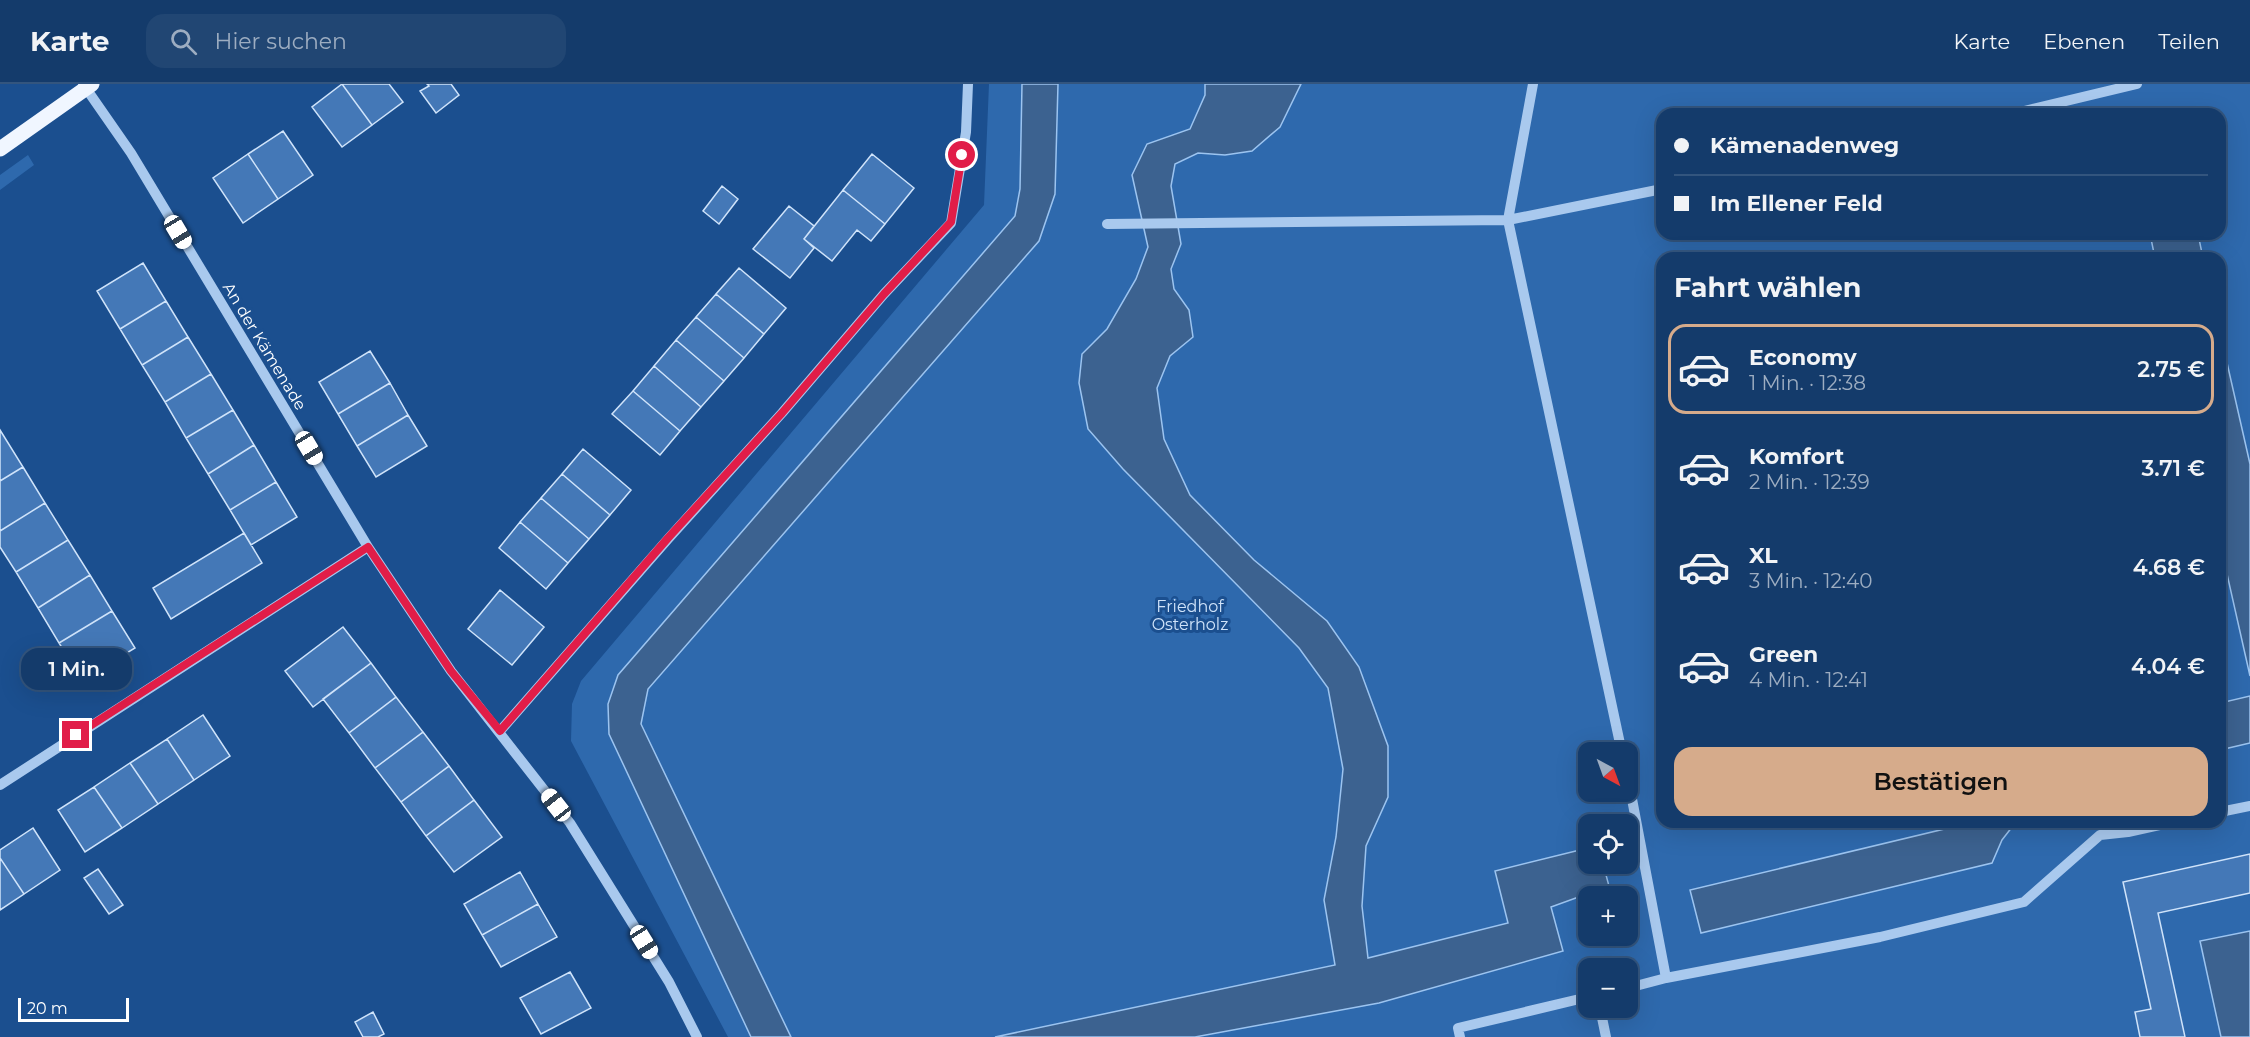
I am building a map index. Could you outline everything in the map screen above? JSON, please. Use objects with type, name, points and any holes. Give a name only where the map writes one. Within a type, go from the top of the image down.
[{"type":"main road","points":[[0,149],[87,85]]},
{"type":"street","points":[[500,731],[668,538],[782,413],[884,294],[951,222],[966,132],[968,84]]},
{"type":"street","points":[[1533,84],[1508,220],[1620,742]]},
{"type":"street","points":[[2037,108],[2137,84]]},
{"type":"street","name":"An der Kämenade","points":[[87,85],[131,153],[368,547],[451,671],[570,823],[669,982],[697,1037]]},
{"type":"street","points":[[1107,224],[1508,220],[1656,190]]},
{"type":"street","points":[[0,785],[368,547]]},
{"type":"street","points":[[1633,802],[1666,978]]},
{"type":"street","points":[[2226,811],[2250,806]]},
{"type":"street","points":[[1638,985],[1880,937],[2024,902],[2100,835],[2146,828]]},
{"type":"street","points":[[1460,1037],[1458,1028],[1578,999]]},
{"type":"street","points":[[1602,1018],[1606,1037]]},
{"type":"green space","name":"Friedhof Osterholz","points":[[989,84],[1205,84],[1205,95],[1190,129],[1297,89],[1301,84],[2250,84],[2250,931],[2200,942],[2221,1037],[728,1037],[571,741],[572,704],[581,681],[984,205]]},
{"type":"green space","points":[[28,155],[34,165],[0,190],[0,175]]},
{"type":"shaded area","points":[[1022,84],[1058,84],[1055,194],[1039,241],[648,689],[641,724],[791,1037],[751,1037],[609,734],[608,704],[618,675],[1015,216],[1020,189]]},
{"type":"shaded area","points":[[1205,84],[1301,84],[1280,127],[1252,151],[1225,155],[1198,153],[1175,164],[1171,186],[1181,244],[1171,269],[1174,289],[1189,310],[1193,337],[1170,356],[1157,388],[1164,439],[1190,495],[1254,560],[1327,621],[1359,667],[1388,746],[1388,797],[1366,846],[1362,906],[1368,958],[1508,923],[1495,871],[1578,850],[1578,874],[1606,874],[1609,886],[1578,886],[1578,897],[1551,907],[1563,951],[1379,1003],[1195,1037],[995,1037],[1335,965],[1324,900],[1336,837],[1343,769],[1328,688],[1299,648],[1123,469],[1088,429],[1079,383],[1082,354],[1107,329],[1136,279],[1148,247],[1132,175],[1147,144],[1190,129],[1205,95]]},
{"type":"shaded area","points":[[2151,240],[2199,240],[2202,252],[2154,252]]},
{"type":"shaded area","points":[[2226,358],[2250,464],[2250,676],[2226,570]]},
{"type":"shaded area","points":[[2250,696],[2250,743],[2226,749],[2226,702]]},
{"type":"shaded area","points":[[1948,828],[2011,828],[2002,840],[1992,863],[1701,933],[1690,890]]},
{"type":"shaded area","points":[[2250,931],[2250,1037],[2221,1037],[2200,941]]},
{"type":"building","points":[[342,84],[389,84],[403,102],[372,125]]},
{"type":"building","points":[[342,84],[372,125],[342,147],[312,107]]},
{"type":"building","points":[[427,84],[451,84],[459,95],[436,113],[420,91],[429,86]]},
{"type":"building","points":[[283,131],[313,175],[278,199],[248,154]]},
{"type":"building","points":[[248,154],[278,199],[243,223],[213,178]]},
{"type":"building","points":[[872,154],[914,188],[885,224],[843,190]]},
{"type":"building","points":[[722,186],[738,199],[719,224],[703,211]]},
{"type":"building","points":[[843,190],[885,224],[871,241],[857,230],[832,261],[804,239]]},
{"type":"building","points":[[789,206],[814,226],[804,239],[814,248],[790,278],[753,249]]},
{"type":"building","points":[[143,263],[166,301],[120,329],[97,291]]},
{"type":"building","points":[[739,268],[786,308],[764,334],[716,294]]},
{"type":"building","points":[[716,294],[764,334],[744,358],[696,317]]},
{"type":"building","points":[[166,301],[188,337],[142,365],[120,329]]},
{"type":"building","points":[[696,317],[744,358],[724,381],[676,340]]},
{"type":"building","points":[[188,337],[211,374],[165,402],[142,365]]},
{"type":"building","points":[[676,340],[724,381],[701,407],[654,366]]},
{"type":"building","points":[[370,351],[390,383],[338,414],[319,382]]},
{"type":"building","points":[[654,366],[701,407],[680,431],[633,391]]},
{"type":"building","points":[[211,374],[233,410],[186,438],[165,402]]},
{"type":"building","points":[[390,383],[408,415],[357,446],[338,414]]},
{"type":"building","points":[[633,391],[680,431],[660,455],[612,414]]},
{"type":"building","points":[[233,410],[254,445],[208,474],[186,438]]},
{"type":"building","points":[[408,415],[427,446],[376,477],[357,446]]},
{"type":"building","points":[[0,430],[23,467],[0,481]]},
{"type":"building","points":[[254,445],[276,482],[230,510],[208,474]]},
{"type":"building","points":[[583,449],[631,490],[610,515],[562,474]]},
{"type":"building","points":[[23,467],[45,503],[0,531],[0,481]]},
{"type":"building","points":[[562,474],[610,515],[589,539],[541,498]]},
{"type":"building","points":[[276,482],[297,517],[251,545],[230,510]]},
{"type":"building","points":[[541,498],[589,539],[568,563],[520,522]]},
{"type":"building","points":[[45,503],[68,540],[16,572],[0,547],[0,531]]},
{"type":"building","points":[[520,522],[568,563],[546,589],[499,548]]},
{"type":"building","points":[[244,533],[262,563],[171,619],[153,588]]},
{"type":"building","points":[[68,540],[90,575],[38,608],[16,572]]},
{"type":"building","points":[[90,575],[112,611],[59,643],[38,608]]},
{"type":"building","points":[[500,590],[544,627],[512,665],[468,629]]},
{"type":"building","points":[[112,611],[135,648],[82,680],[59,643]]},
{"type":"building","points":[[343,627],[371,663],[313,707],[285,671]]},
{"type":"building","points":[[371,663],[396,697],[349,733],[323,699]]},
{"type":"building","points":[[396,697],[423,732],[375,768],[349,733]]},
{"type":"building","points":[[203,715],[230,756],[194,780],[167,739]]},
{"type":"building","points":[[423,732],[449,766],[401,802],[375,768]]},
{"type":"building","points":[[167,739],[194,780],[158,804],[130,763]]},
{"type":"building","points":[[130,763],[158,804],[122,828],[94,787]]},
{"type":"building","points":[[449,766],[474,800],[426,836],[401,802]]},
{"type":"building","points":[[94,787],[122,828],[85,852],[58,810]]},
{"type":"building","points":[[474,800],[502,837],[454,872],[426,836]]},
{"type":"building","points":[[33,828],[60,870],[24,894],[0,858],[0,850]]},
{"type":"building","points":[[2250,854],[2250,893],[2158,913],[2185,1037],[2140,1037],[2135,1012],[2151,1009],[2123,882]]},
{"type":"building","points":[[0,858],[24,894],[0,910]]},
{"type":"building","points":[[98,869],[123,905],[109,914],[84,878]]},
{"type":"building","points":[[520,872],[538,904],[482,935],[464,904]]},
{"type":"building","points":[[538,904],[557,937],[501,967],[482,935]]},
{"type":"building","points":[[570,972],[591,1008],[541,1034],[520,998]]},
{"type":"building","points":[[373,1012],[384,1034],[378,1037],[363,1037],[355,1022]]},
{"type":"route","points":[[76,735],[368,547],[451,671],[500,731],[668,538],[782,413],[884,294],[951,222],[962,155]]}]
